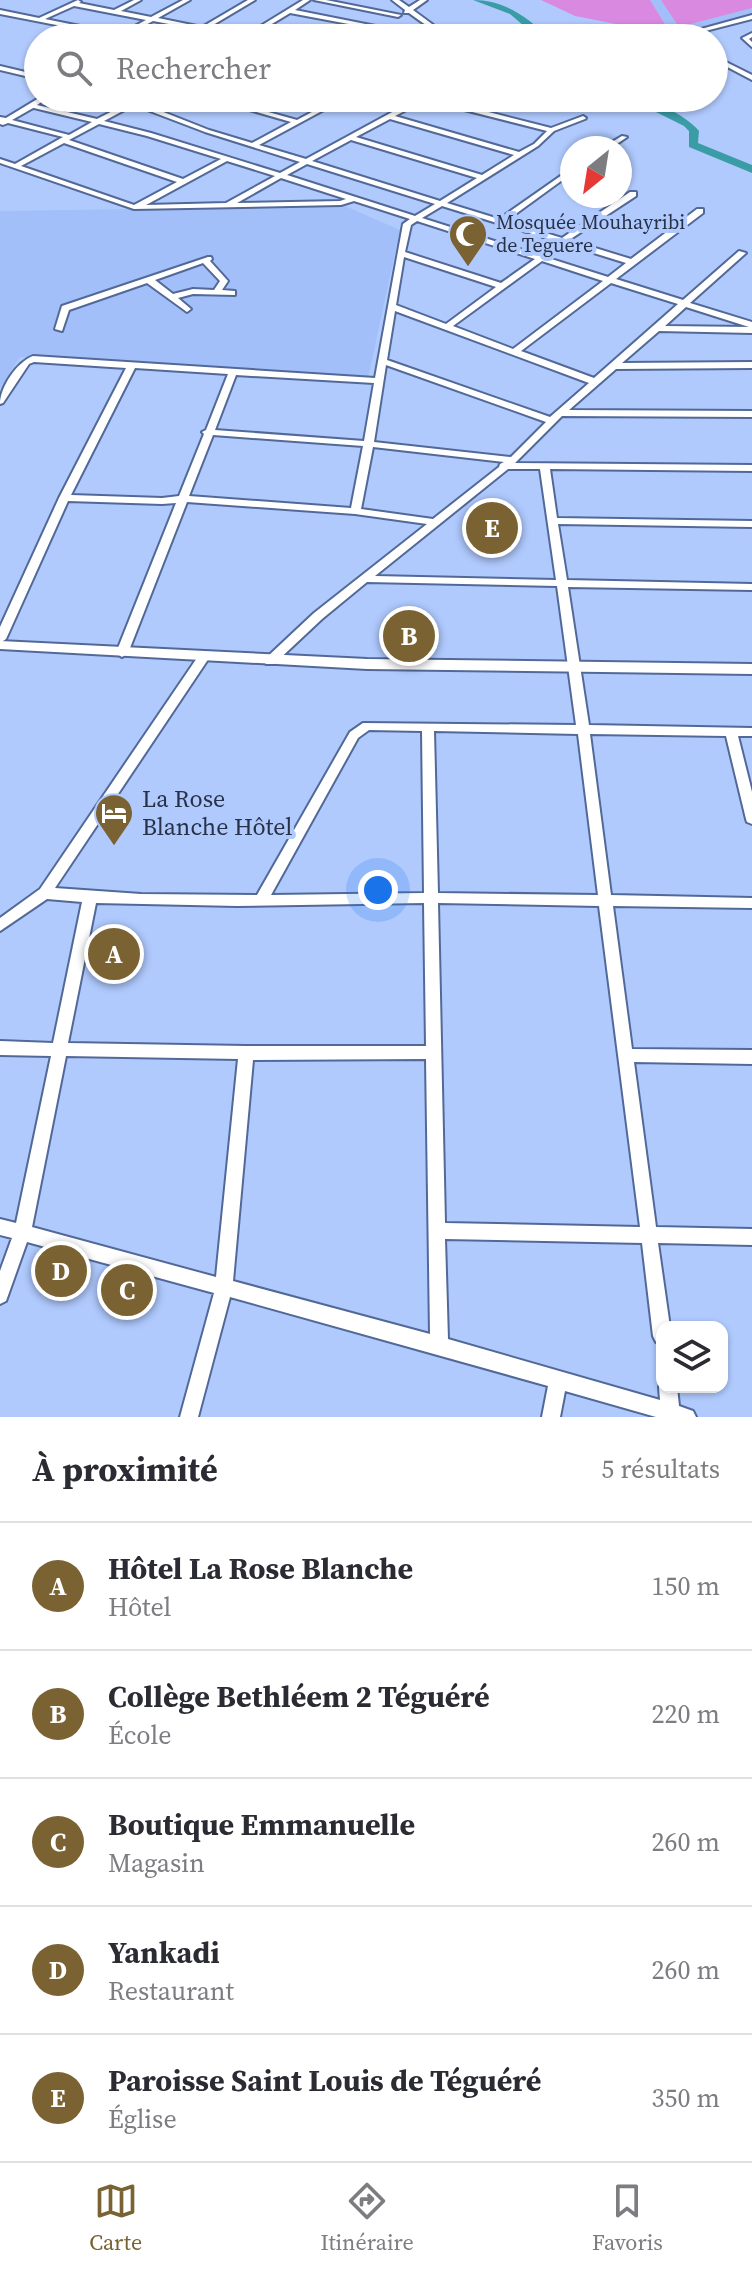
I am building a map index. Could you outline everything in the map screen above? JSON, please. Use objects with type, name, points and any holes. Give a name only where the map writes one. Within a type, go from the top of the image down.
[{"type":"street","points":[[41,19],[82,0]]},
{"type":"street","points":[[115,12],[138,0]]},
{"type":"street","points":[[142,24],[187,0]]},
{"type":"street","points":[[211,24],[252,0]]},
{"type":"street","points":[[269,24],[307,0]]},
{"type":"street","points":[[317,0],[398,15]]},
{"type":"street","points":[[395,0],[430,24]]},
{"type":"street","points":[[384,24],[424,0]]},
{"type":"street","points":[[73,4],[176,24]]},
{"type":"street","points":[[290,11],[362,24]]},
{"type":"street","points":[[0,12],[65,24]]},
{"type":"street","points":[[725,24],[752,17]]},
{"type":"street","points":[[752,35],[745,38],[752,45]]},
{"type":"street","points":[[728,65],[752,78]]},
{"type":"street","points":[[0,68],[24,74]]},
{"type":"street","points":[[2,122],[24,111]]},
{"type":"street","points":[[58,112],[228,158],[752,328]]},
{"type":"street","points":[[16,166],[116,112]]},
{"type":"street","points":[[159,112],[207,131],[631,262]]},
{"type":"street","points":[[262,112],[298,122]]},
{"type":"street","points":[[253,145],[317,112]]},
{"type":"street","points":[[226,205],[399,112]]},
{"type":"street","points":[[480,112],[552,130]]},
{"type":"street","points":[[390,117],[517,154]]},
{"type":"street","points":[[355,511],[370,444],[378,381],[407,224],[536,145],[552,130],[583,118]]},
{"type":"street","points":[[2,122],[67,139],[185,182]]},
{"type":"street","points":[[351,138],[482,177]]},
{"type":"street","points":[[134,207],[228,158]]},
{"type":"street","points":[[0,161],[134,207],[341,203],[354,199]]},
{"type":"street","points":[[500,222],[560,179]]},
{"type":"street","points":[[563,241],[633,194]]},
{"type":"street","points":[[516,351],[700,211]]},
{"type":"street","points":[[401,253],[501,286]]},
{"type":"street","points":[[270,661],[318,616],[508,463],[742,253]]},
{"type":"street","points":[[59,329],[65,308],[206,259],[224,281],[216,292]]},
{"type":"street","points":[[447,327],[540,259]]},
{"type":"street","points":[[148,279],[187,309]]},
{"type":"street","points":[[173,297],[193,291],[232,293]]},
{"type":"street","points":[[393,307],[595,382]]},
{"type":"street","points":[[657,328],[752,328]]},
{"type":"street","points":[[0,401],[30,359],[378,381]]},
{"type":"street","points":[[382,361],[556,417],[752,414]]},
{"type":"street","points":[[615,366],[752,365]]},
{"type":"street","points":[[0,639],[64,498],[131,367]]},
{"type":"street","points":[[122,653],[233,372]]},
{"type":"street","points":[[207,432],[370,444],[508,463],[752,468]]},
{"type":"street","points":[[544,465],[575,667],[660,1321]]},
{"type":"street","points":[[64,498],[182,499],[355,511],[435,522]]},
{"type":"street","points":[[552,521],[752,524]]},
{"type":"street","points":[[366,579],[752,587]]},
{"type":"street","points":[[0,645],[270,661],[752,669]]},
{"type":"street","points":[[0,925],[45,893],[203,658]]},
{"type":"street","points":[[261,900],[359,729],[379,725],[752,732]]},
{"type":"street","points":[[428,727],[439,1345]]},
{"type":"street","points":[[731,731],[752,819]]},
{"type":"street","points":[[45,893],[90,898],[432,898],[752,903]]},
{"type":"street","points":[[0,1295],[22,1234],[90,898]]},
{"type":"street","points":[[0,1048],[246,1053],[435,1052]]},
{"type":"street","points":[[189,1417],[224,1287],[246,1053]]},
{"type":"street","points":[[626,1055],[752,1057]]},
{"type":"street","points":[[0,1227],[439,1345],[679,1415]]},
{"type":"street","points":[[438,1231],[752,1237]]},
{"type":"street","points":[[551,1417],[558,1379]]},
{"type":"street","points":[[670,1393],[679,1415]]},
{"type":"shaded area","points":[[541,0],[650,0],[665,24],[616,24],[575,16]]},
{"type":"shaded area","points":[[650,0],[752,0],[752,14],[714,24],[666,24]]},
{"type":"shaded area","points":[[661,0],[752,0],[752,8],[691,24],[677,24]]},
{"type":"shaded area","points":[[345,206],[400,230],[368,378],[20,357],[0,388],[0,211]]},
{"type":"waterway","points":[[477,0],[513,12],[527,24]]},
{"type":"waterway","points":[[663,112],[688,124],[694,131],[693,145],[752,170]]},
{"type":"place","name":"Mosquée Mouhayribi de Teguere","points":[[468,268]]},
{"type":"place","name":"Paroisse Saint Louis de Téguéré","points":[[492,528]]},
{"type":"place","name":"Collège Bethléem 2 Téguéré","points":[[409,636]]},
{"type":"place","name":"La Rose Blanche Hôtel","points":[[114,847]]},
{"type":"place","name":"Hôtel La Rose Blanche","points":[[114,954]]},
{"type":"place","name":"Yankadi","points":[[61,1271]]},
{"type":"place","name":"Boutique Emmanuelle","points":[[127,1290]]}]
